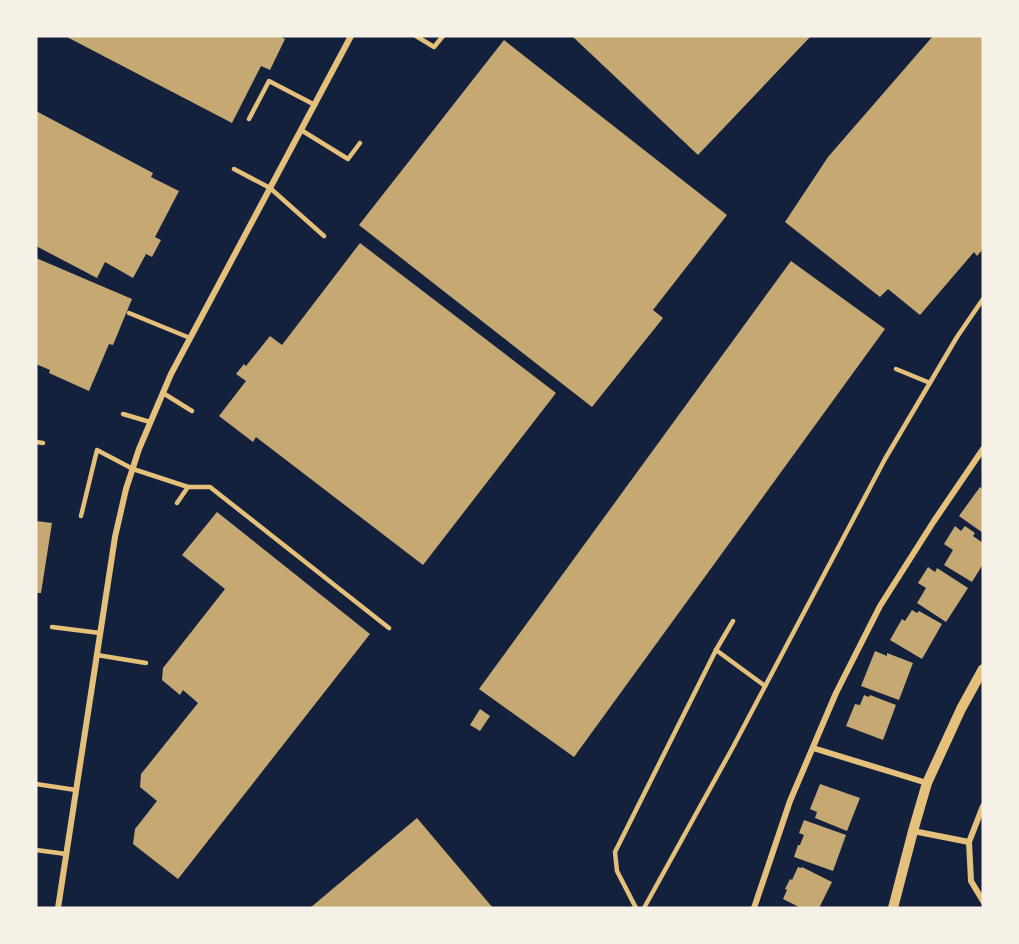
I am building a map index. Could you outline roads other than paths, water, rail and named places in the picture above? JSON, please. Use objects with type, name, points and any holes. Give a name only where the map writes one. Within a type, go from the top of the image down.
[{"type":"street","points":[[58,908],[115,537],[126,489],[139,448],[171,374],[351,36]]},
{"type":"street","points":[[754,908],[790,801],[836,693],[880,606],[983,449]]},
{"type":"street","points":[[893,908],[927,783],[961,709],[983,669]]},
{"type":"street","points":[[813,748],[927,783]]},
{"type":"street","points":[[983,806],[969,842],[971,881],[983,901]]},
{"type":"street","points":[[913,831],[969,842]]},
{"type":"lane","points":[[416,36],[434,47],[443,36]]},
{"type":"lane","points":[[249,119],[269,81],[315,105]]},
{"type":"lane","points":[[301,130],[348,159],[360,143]]},
{"type":"lane","points":[[234,169],[270,188],[324,236]]},
{"type":"lane","points":[[644,908],[885,459],[957,337],[983,299]]},
{"type":"lane","points":[[129,313],[190,338]]},
{"type":"lane","points":[[896,369],[930,383]]},
{"type":"lane","points":[[163,393],[192,411]]},
{"type":"lane","points":[[123,414],[150,422]]},
{"type":"lane","points":[[36,442],[43,443]]},
{"type":"lane","points":[[81,516],[97,450],[133,469],[188,487],[210,487],[389,628]]},
{"type":"lane","points":[[177,503],[188,487]]},
{"type":"lane","points":[[636,908],[616,871],[615,852],[716,650],[733,621]]},
{"type":"lane","points":[[52,627],[100,633]]},
{"type":"lane","points":[[716,650],[765,686]]},
{"type":"lane","points":[[97,655],[146,663]]},
{"type":"lane","points":[[36,784],[76,790]]},
{"type":"lane","points":[[36,850],[66,854]]}]
